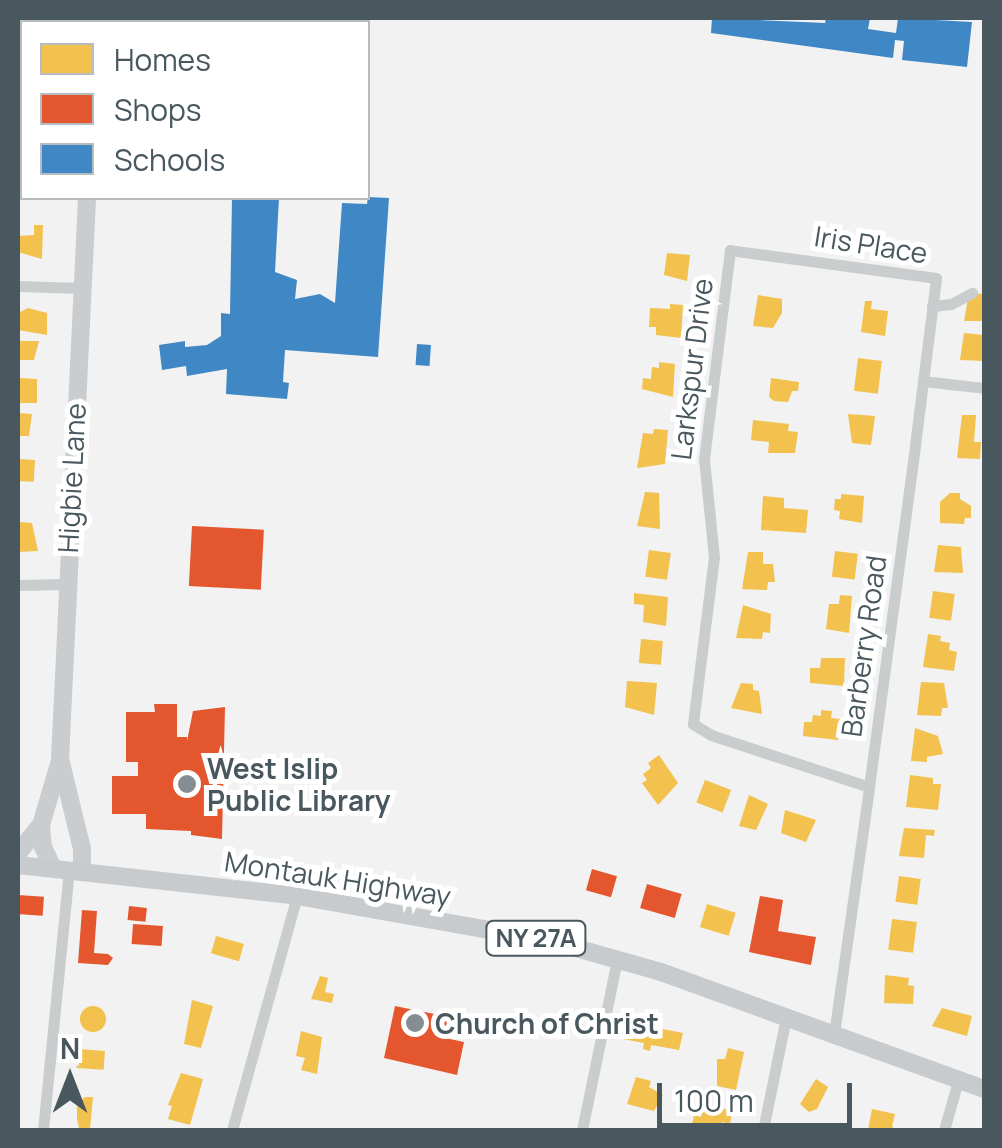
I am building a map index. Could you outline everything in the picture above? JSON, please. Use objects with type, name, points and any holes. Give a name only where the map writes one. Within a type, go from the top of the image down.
[{"type":"main road","name":"Higbie Lane","points":[[18,854],[40,825],[60,759],[88,200]]},
{"type":"main road","name":"Higbie Lane","points":[[60,759],[77,825],[68,870]]},
{"type":"main road","points":[[68,870],[43,847],[40,825],[59,819],[77,825]]},
{"type":"main road","name":"Montauk Highway","points":[[18,865],[296,896],[551,941],[617,959],[984,1089]]},
{"type":"street","name":"Iris Place","points":[[730,250],[936,278],[932,306],[951,304],[972,293]]},
{"type":"street","name":"Larkspur Drive","points":[[730,250],[704,459],[714,557],[693,724],[710,735],[869,787]]},
{"type":"street","points":[[18,286],[81,288]]},
{"type":"street","name":"Barberry Road","points":[[834,1034],[932,306]]},
{"type":"street","points":[[923,381],[984,388]]},
{"type":"street","points":[[18,584],[66,584]]},
{"type":"street","points":[[43,1130],[68,870]]},
{"type":"street","points":[[232,1130],[296,896]]},
{"type":"street","points":[[582,1130],[617,959]]},
{"type":"street","points":[[764,1130],[786,1017]]},
{"type":"street","points":[[944,1130],[958,1081]]},
{"type":"building: Homes","points":[[34,225],[43,225],[42,259],[18,252],[18,236],[34,235]]},
{"type":"building: Homes","points":[[667,253],[690,255],[687,281],[664,275]]},
{"type":"building: Homes","points":[[969,293],[984,294],[984,321],[964,321]]},
{"type":"building: Homes","points":[[758,295],[782,299],[782,313],[773,328],[753,326]]},
{"type":"building: Homes","points":[[865,301],[872,301],[871,309],[888,311],[885,336],[861,332]]},
{"type":"building: Homes","points":[[670,304],[683,305],[681,338],[656,335],[656,327],[649,327],[650,308],[670,309]]},
{"type":"building: Homes","points":[[28,308],[47,313],[47,335],[18,330],[18,313]]},
{"type":"building: Homes","points":[[964,333],[984,335],[984,361],[960,360]]},
{"type":"building: Homes","points":[[19,341],[39,341],[34,360],[19,360]]},
{"type":"building: Homes","points":[[858,358],[882,361],[878,394],[854,391]]},
{"type":"building: Homes","points":[[659,362],[675,364],[673,397],[642,389],[643,378],[651,379],[652,367],[659,368]]},
{"type":"building: Homes","points":[[20,378],[37,379],[37,403],[18,403]]},
{"type":"building: Homes","points":[[771,378],[799,382],[798,391],[792,391],[788,402],[774,401],[769,397]]},
{"type":"building: Homes","points":[[18,413],[32,414],[29,436],[18,436]]},
{"type":"building: Homes","points":[[848,414],[875,416],[871,445],[852,443]]},
{"type":"building: Homes","points":[[962,415],[976,415],[974,442],[981,442],[980,459],[957,458]]},
{"type":"building: Homes","points":[[753,420],[789,424],[788,431],[798,432],[795,453],[768,453],[769,442],[751,440]]},
{"type":"building: Homes","points":[[654,429],[668,430],[665,464],[637,468],[643,433],[653,434]]},
{"type":"building: Homes","points":[[18,459],[35,460],[34,482],[18,481]]},
{"type":"building: Homes","points":[[645,492],[659,493],[660,529],[637,526]]},
{"type":"building: Homes","points":[[950,493],[960,493],[960,499],[971,506],[971,518],[965,518],[964,524],[940,523],[940,502]]},
{"type":"building: Homes","points":[[841,494],[864,496],[862,523],[839,519],[840,511],[834,510],[835,499],[841,499]]},
{"type":"building: Homes","points":[[763,496],[784,498],[784,508],[808,510],[806,533],[761,530]]},
{"type":"building: Homes","points":[[18,522],[32,523],[38,551],[18,552]]},
{"type":"building: Homes","points":[[938,545],[961,547],[963,573],[934,572]]},
{"type":"building: Homes","points":[[649,550],[671,553],[667,580],[645,577]]},
{"type":"building: Homes","points":[[835,551],[858,554],[855,580],[832,577]]},
{"type":"building: Homes","points":[[748,552],[763,552],[763,564],[773,564],[775,582],[768,582],[767,590],[742,589]]},
{"type":"building: Homes","points":[[933,591],[955,594],[951,621],[929,618]]},
{"type":"building: Homes","points":[[634,593],[668,597],[666,626],[643,622],[644,605],[634,604]]},
{"type":"building: Homes","points":[[840,595],[852,596],[849,633],[826,629],[829,604],[839,604]]},
{"type":"building: Homes","points":[[743,605],[771,614],[770,633],[763,632],[762,639],[736,638]]},
{"type":"building: Homes","points":[[928,634],[941,636],[940,641],[950,643],[949,650],[957,652],[954,671],[923,667]]},
{"type":"building: Homes","points":[[641,639],[663,641],[661,665],[639,663]]},
{"type":"building: Homes","points":[[821,658],[845,658],[844,686],[810,683],[810,668],[820,668]]},
{"type":"building: Homes","points":[[627,681],[657,683],[654,715],[625,707]]},
{"type":"building: Homes","points":[[921,682],[944,683],[948,708],[942,708],[941,716],[917,715]]},
{"type":"building: Homes","points":[[741,683],[753,684],[753,690],[759,691],[762,714],[731,708]]},
{"type":"building: Homes","points":[[821,710],[832,711],[831,718],[840,719],[838,740],[803,736],[804,722],[812,722],[813,715],[821,716]]},
{"type":"building: Homes","points":[[915,728],[938,736],[943,754],[927,757],[927,762],[911,761]]},
{"type":"building: Homes","points":[[659,755],[678,783],[658,805],[642,783],[647,780],[643,774],[651,768],[648,763]]},
{"type":"building: Homes","points":[[910,775],[933,778],[933,784],[941,784],[938,810],[906,807]]},
{"type":"building: Homes","points":[[705,780],[731,790],[723,812],[696,802]]},
{"type":"building: Homes","points":[[749,795],[768,804],[756,830],[739,826]]},
{"type":"building: Homes","points":[[785,810],[816,820],[806,842],[781,833]]},
{"type":"building: Homes","points":[[904,828],[935,830],[934,836],[926,835],[924,858],[899,856]]},
{"type":"building: Homes","points":[[899,876],[921,879],[917,905],[895,902]]},
{"type":"building: Homes","points":[[707,904],[736,913],[729,936],[700,927]]},
{"type":"building: Homes","points":[[892,919],[917,922],[913,953],[888,950]]},
{"type":"building: Homes","points":[[216,936],[244,944],[239,961],[211,953]]},
{"type":"building: Homes","points":[[885,975],[909,978],[908,985],[914,986],[913,1004],[884,1003]]},
{"type":"building: Homes","points":[[320,976],[328,978],[325,992],[334,994],[332,1003],[311,999]]},
{"type":"building: Homes","points":[[192,1000],[213,1006],[201,1048],[184,1044]]},
{"type":"building: Homes","points":[[93,1006],[102,1010],[106,1019],[102,1028],[93,1032],[84,1028],[80,1019],[84,1010]]},
{"type":"building: Homes","points":[[942,1008],[972,1016],[967,1036],[932,1026]]},
{"type":"building: Homes","points":[[627,1022],[683,1033],[679,1050],[651,1045],[650,1051],[643,1049],[644,1043],[623,1039]]},
{"type":"building: Homes","points":[[301,1031],[322,1037],[317,1074],[301,1070],[305,1058],[296,1056]]},
{"type":"building: Homes","points":[[728,1048],[744,1052],[736,1090],[717,1086],[717,1059],[725,1059]]},
{"type":"building: Homes","points":[[78,1049],[105,1051],[104,1070],[77,1068]]},
{"type":"building: Homes","points":[[181,1073],[203,1079],[190,1125],[168,1119],[172,1106],[168,1105]]},
{"type":"building: Homes","points":[[636,1077],[651,1081],[649,1087],[663,1095],[654,1111],[627,1104]]},
{"type":"building: Homes","points":[[816,1079],[828,1087],[817,1109],[809,1112],[800,1104]]},
{"type":"building: Homes","points":[[85,1097],[93,1097],[90,1129],[79,1128],[77,1119],[77,1104]]},
{"type":"building: Homes","points":[[704,1104],[732,1111],[730,1124],[722,1122],[719,1130],[691,1129],[694,1115],[701,1117]]},
{"type":"building: Homes","points":[[872,1109],[895,1114],[892,1127],[899,1130],[868,1130]]},
{"type":"building: Shops","points":[[192,526],[264,530],[261,590],[189,586]]},
{"type":"building: Shops","points":[[154,704],[177,704],[177,737],[187,737],[187,741],[193,711],[225,707],[222,839],[191,835],[191,831],[146,829],[146,814],[112,814],[112,776],[138,776],[138,762],[126,762],[126,712],[155,712]]},
{"type":"building: Shops","points":[[592,869],[617,876],[611,897],[586,890]]},
{"type":"building: Shops","points":[[647,884],[682,894],[675,918],[640,908]]},
{"type":"building: Shops","points":[[18,895],[44,897],[43,916],[18,914]]},
{"type":"building: Shops","points":[[760,896],[783,900],[778,931],[816,937],[811,965],[749,952]]},
{"type":"building: Shops","points":[[129,906],[147,908],[145,922],[128,920]]},
{"type":"building: Shops","points":[[82,910],[97,911],[94,953],[113,958],[108,965],[78,963]]},
{"type":"building: Shops","points":[[133,924],[163,926],[162,946],[132,944]]},
{"type":"building: Shops","points":[[395,1006],[449,1017],[445,1038],[464,1042],[457,1075],[384,1058]]},
{"type":"building: Schools","points":[[712,18],[825,23],[826,18],[870,18],[868,29],[896,33],[898,18],[972,22],[967,67],[902,60],[904,41],[895,40],[893,58],[711,33]]},
{"type":"building: Schools","points":[[370,197],[389,198],[378,357],[285,350],[283,382],[289,383],[287,399],[226,394],[227,369],[187,376],[186,366],[162,370],[159,345],[185,341],[185,347],[207,345],[221,336],[221,313],[230,314],[232,200],[279,200],[275,272],[297,280],[295,299],[320,294],[335,303],[342,203],[367,204]]},
{"type":"building: Schools","points":[[417,344],[431,345],[430,366],[416,365]]},
{"type":"place","name":"West Islip Public Library","points":[[187,784]]},
{"type":"place","name":"Church of Christ","points":[[415,1023]]}]
